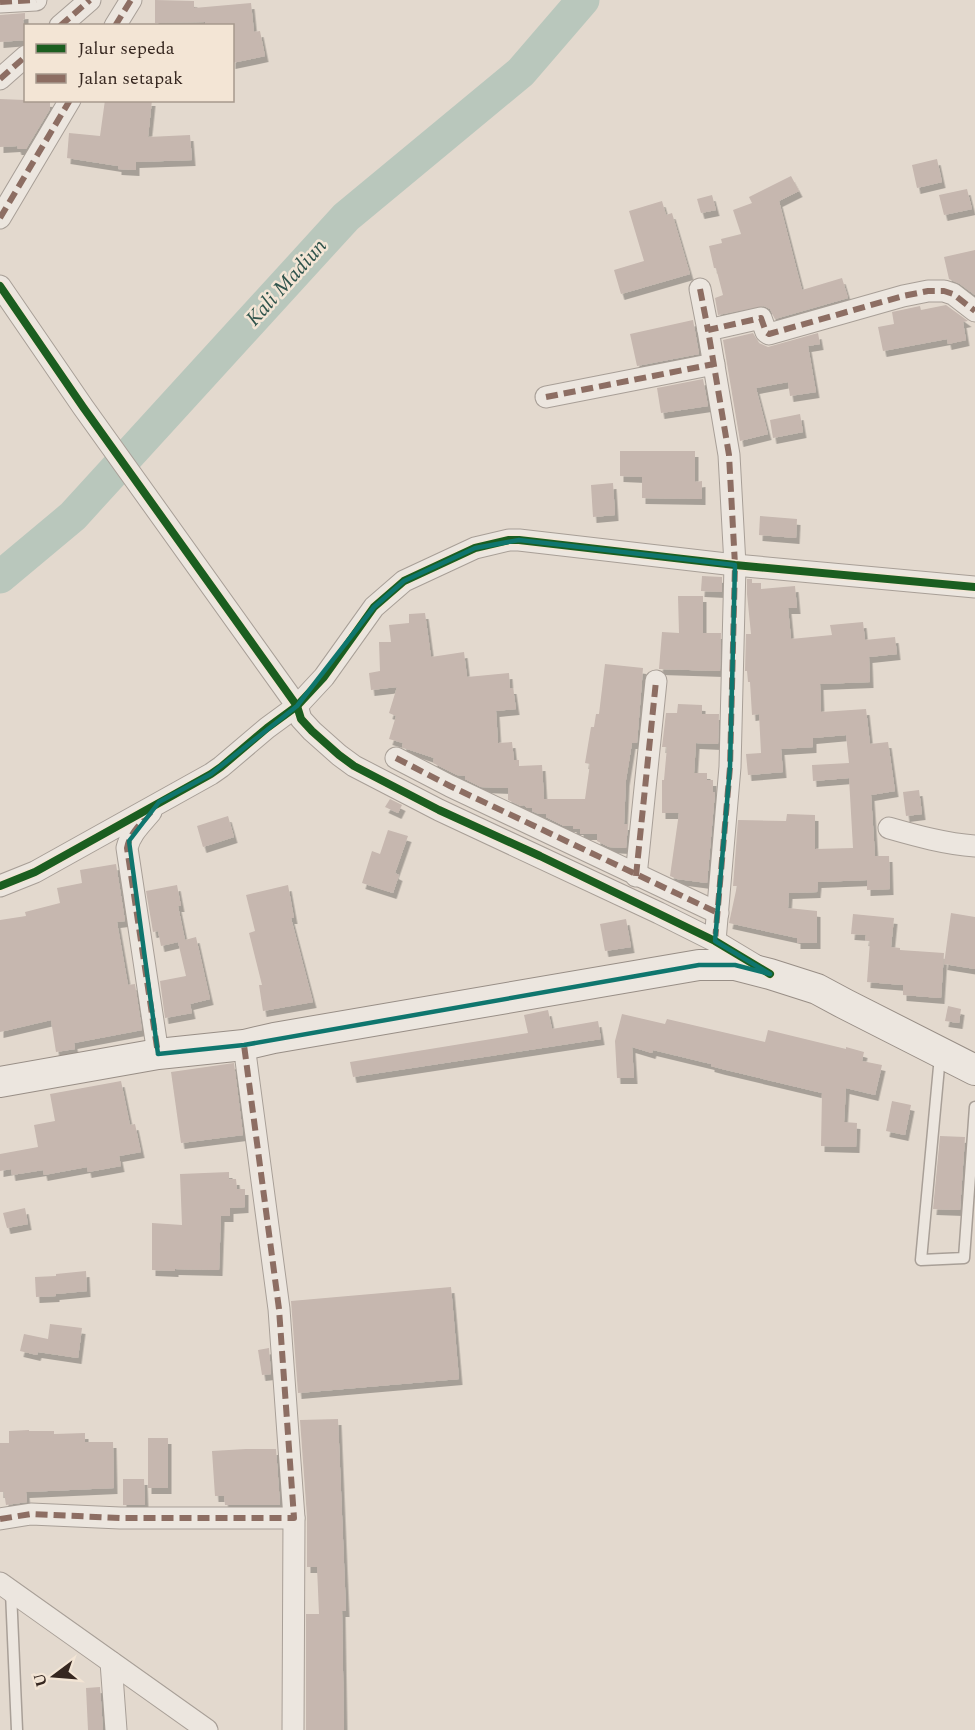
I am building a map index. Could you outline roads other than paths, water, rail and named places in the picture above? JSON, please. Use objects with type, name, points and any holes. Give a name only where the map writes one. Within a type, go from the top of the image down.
[{"type":"main road","points":[[0,1082],[158,1054],[244,1045],[699,965],[735,965],[817,989],[975,1070]]},
{"type":"street","points":[[0,2],[36,0]]},
{"type":"street","points":[[62,24],[90,0]]},
{"type":"street","points":[[116,24],[130,0]]},
{"type":"street","points":[[0,79],[24,58]]},
{"type":"street","points":[[0,218],[69,102]]},
{"type":"street","points":[[0,286],[83,407],[297,706],[301,719],[312,732],[354,766],[439,810],[715,941],[771,974]]},
{"type":"street","points":[[700,289],[729,455],[735,565],[730,768],[715,941]]},
{"type":"street","points":[[708,330],[761,318],[769,334],[903,296],[938,290],[953,294],[975,311]]},
{"type":"street","points":[[546,397],[714,364]]},
{"type":"street","points":[[0,886],[35,872],[210,774],[297,706],[324,677],[366,617],[404,580],[476,548],[509,540],[519,540],[735,565],[975,587]]},
{"type":"street","points":[[636,876],[656,681]]},
{"type":"street","points":[[396,758],[636,876],[718,913]]},
{"type":"street","points":[[158,1054],[127,848],[135,831],[159,802]]},
{"type":"street","points":[[889,828],[926,838],[975,846]]},
{"type":"street","points":[[244,1045],[279,1309],[294,1518],[293,1730]]},
{"type":"street","points":[[0,1519],[31,1514],[120,1518],[294,1518]]},
{"type":"street","points":[[5,1587],[207,1730]]},
{"type":"street","points":[[111,1662],[116,1730]]},
{"type":"lane","points":[[941,1053],[921,1260],[964,1258],[975,1107]]},
{"type":"lane","points":[[5,1587],[17,1730]]},
{"type":"waterway","name":"Kali Madiun","points":[[0,577],[73,516],[346,217],[521,72],[583,0]]}]
